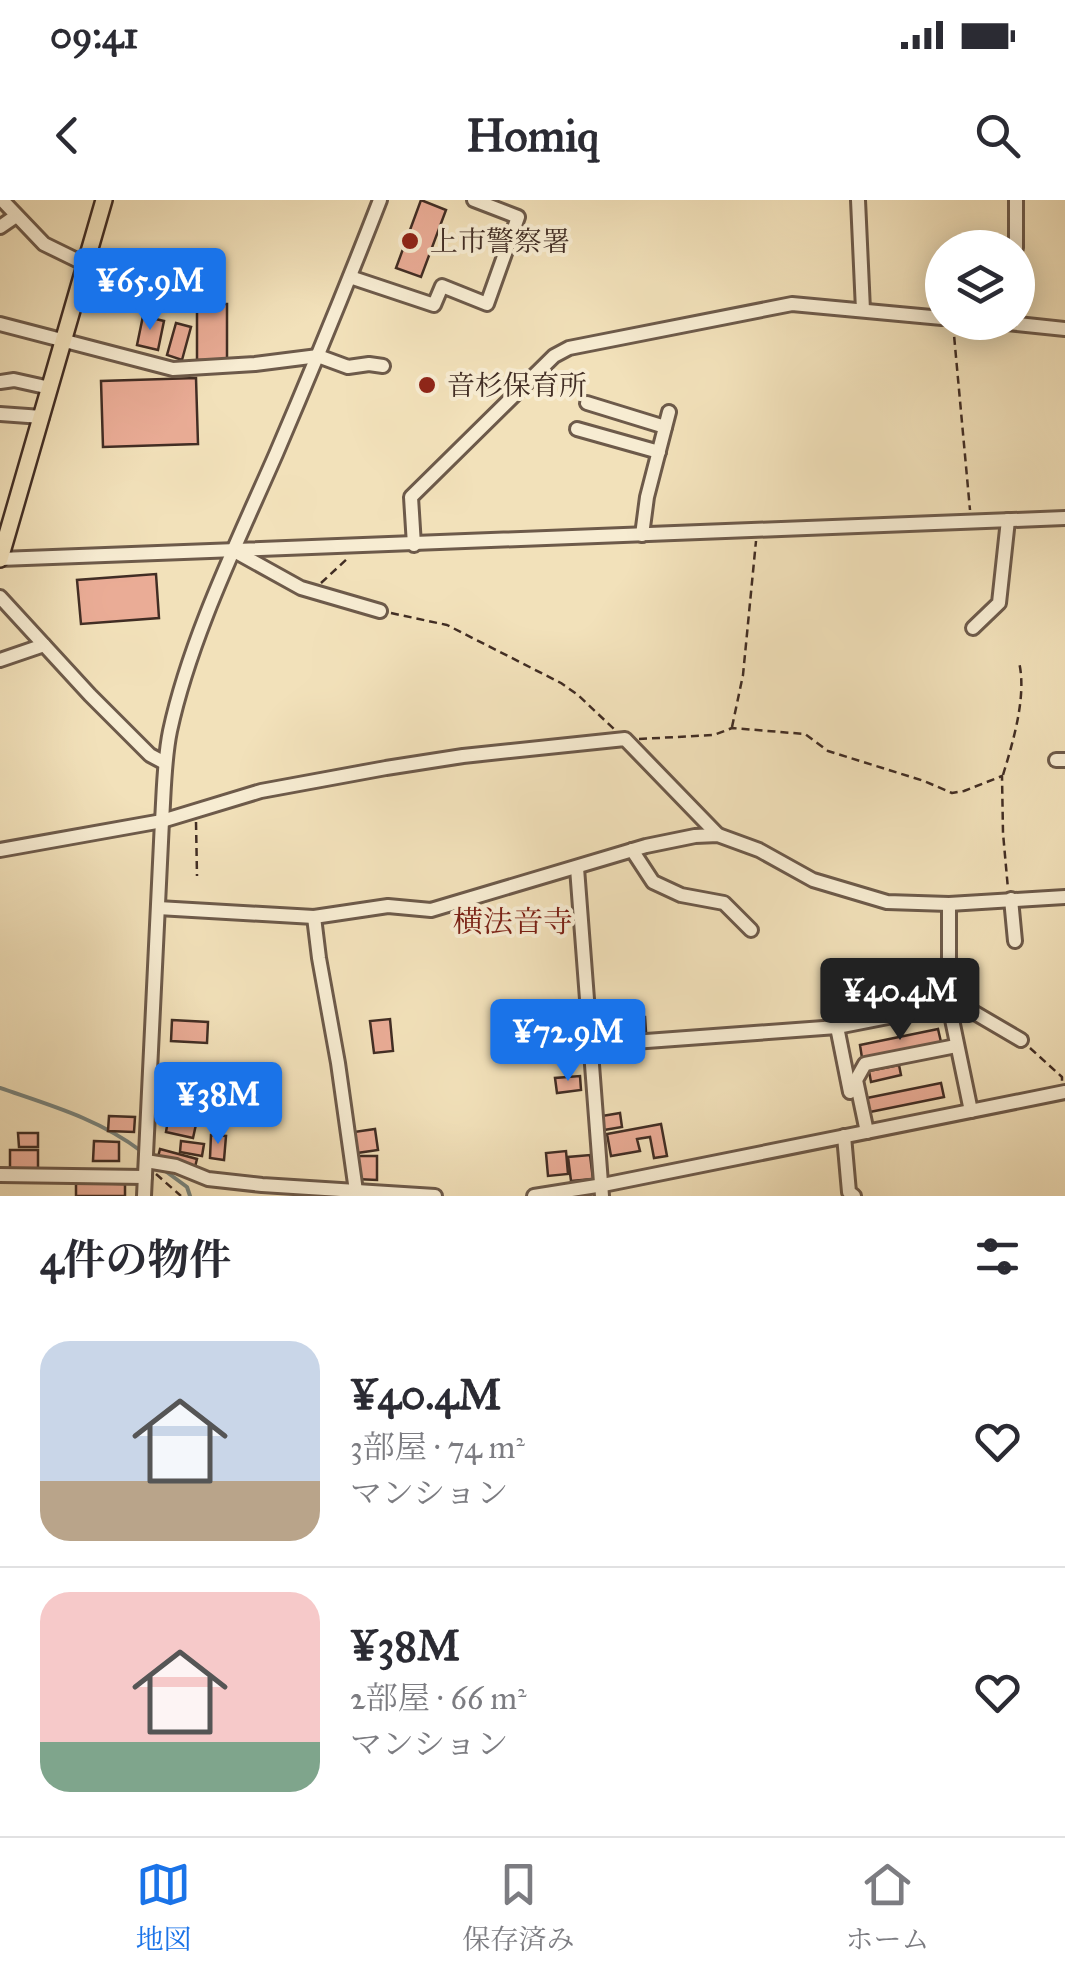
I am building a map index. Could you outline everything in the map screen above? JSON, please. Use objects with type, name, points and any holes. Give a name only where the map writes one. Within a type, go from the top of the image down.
[{"type":"main road","points":[[0,559],[104,200]]},
{"type":"street","points":[[2,200],[44,244],[85,264]]},
{"type":"street","points":[[144,1196],[165,763],[170,732],[182,684],[234,551],[380,200]]},
{"type":"street","points":[[350,277],[434,305],[442,286],[487,304],[518,217],[474,200]]},
{"type":"street","points":[[858,200],[863,310]]},
{"type":"street","points":[[1016,200],[1016,230]]},
{"type":"street","points":[[0,228],[16,216]]},
{"type":"street","points":[[414,544],[411,497],[554,356],[569,348],[792,304],[925,316]]},
{"type":"street","points":[[0,324],[174,369],[318,356],[348,367],[383,366]]},
{"type":"street","points":[[1035,325],[1065,328]]},
{"type":"street","points":[[0,382],[14,380],[50,388]]},
{"type":"street","points":[[587,403],[665,427]]},
{"type":"street","points":[[642,535],[647,497],[669,412]]},
{"type":"street","points":[[0,414],[42,417]]},
{"type":"street","points":[[577,429],[658,452]]},
{"type":"street","points":[[0,559],[1065,518]]},
{"type":"street","points":[[973,628],[1000,602],[1008,520]]},
{"type":"street","points":[[234,551],[302,588],[380,611]]},
{"type":"street","points":[[0,597],[90,695],[150,755],[165,763]]},
{"type":"street","points":[[0,660],[44,645]]},
{"type":"street","points":[[0,850],[162,822],[261,791],[386,768],[462,756],[625,740],[718,835]]},
{"type":"street","points":[[158,908],[314,917],[388,906],[430,910],[674,838],[718,835],[758,850],[813,880],[887,902],[949,904],[1065,897]]},
{"type":"street","points":[[632,850],[653,882],[681,895],[724,903],[751,930]]},
{"type":"street","points":[[577,868],[602,1190]]},
{"type":"street","points":[[1011,899],[1015,941]]},
{"type":"street","points":[[949,904],[949,1005],[971,1111]]},
{"type":"street","points":[[314,917],[356,1191]]},
{"type":"street","points":[[592,1045],[837,1028],[949,1005],[963,1006],[1021,1040]]},
{"type":"street","points":[[837,1028],[857,1134]]},
{"type":"street","points":[[854,1196],[849,1192],[857,1134],[856,1080],[866,1064],[956,1046]]},
{"type":"street","points":[[534,1196],[602,1190],[1064,1092]]},
{"type":"street","points":[[146,1161],[176,1166],[208,1178],[262,1186],[435,1196]]},
{"type":"street","points":[[0,1176],[145,1177]]},
{"type":"path","points":[[955,340],[971,522]]},
{"type":"path","points":[[732,728],[743,675],[757,530]]},
{"type":"path","points":[[313,591],[360,547]]},
{"type":"path","points":[[380,611],[447,625],[561,683],[625,740],[714,735],[732,728],[806,734],[828,750],[952,793],[1002,776]]},
{"type":"path","points":[[1011,899],[1003,834],[1002,776],[1022,686],[1018,662]]},
{"type":"path","points":[[196,811],[197,876]]},
{"type":"path","points":[[1021,1040],[1062,1077],[1064,1092]]},
{"type":"path","points":[[146,1161],[182,1196]]},
{"type":"building","points":[[421,200],[446,210],[421,277],[396,268]]},
{"type":"building","points":[[93,264],[123,271],[120,284],[89,276]]},
{"type":"building","points":[[197,304],[227,304],[227,360],[197,360]]},
{"type":"building","points":[[143,316],[164,321],[158,350],[137,345]]},
{"type":"building","points":[[176,323],[191,327],[182,360],[167,355]]},
{"type":"building","points":[[196,378],[198,444],[103,447],[101,381]]},
{"type":"building","points":[[156,574],[159,618],[81,624],[77,580]]},
{"type":"building","points":[[645,1017],[646,1032],[600,1035],[600,1020]]},
{"type":"building","points":[[390,1019],[393,1051],[374,1053],[370,1021]]},
{"type":"building","points":[[172,1020],[208,1022],[207,1043],[171,1041]]},
{"type":"building","points":[[938,1029],[941,1042],[862,1058],[860,1045]]},
{"type":"building","points":[[899,1065],[901,1075],[871,1082],[869,1071]]},
{"type":"building","points":[[580,1076],[581,1090],[557,1093],[555,1078]]},
{"type":"building","points":[[941,1083],[944,1097],[865,1113],[862,1099]]},
{"type":"building","points":[[620,1113],[622,1127],[604,1130],[602,1116]]},
{"type":"building","points":[[169,1114],[197,1120],[193,1138],[166,1132]]},
{"type":"building","points":[[109,1116],[135,1117],[134,1132],[108,1131]]},
{"type":"building","points":[[661,1124],[667,1156],[654,1158],[650,1137],[637,1139],[640,1151],[611,1156],[607,1134]]},
{"type":"building","points":[[375,1129],[378,1150],[357,1153],[354,1132]]},
{"type":"building","points":[[18,1133],[38,1133],[38,1147],[19,1147]]},
{"type":"building","points":[[211,1135],[226,1136],[224,1160],[210,1158]]},
{"type":"building","points":[[94,1141],[119,1142],[119,1161],[93,1161]]},
{"type":"building","points":[[181,1141],[204,1144],[202,1156],[180,1152]]},
{"type":"building","points":[[160,1149],[197,1159],[195,1167],[158,1157]]},
{"type":"building","points":[[10,1150],[38,1150],[38,1170],[10,1170]]},
{"type":"building","points":[[566,1151],[568,1174],[548,1176],[546,1153]]},
{"type":"building","points":[[590,1155],[593,1179],[571,1181],[568,1157]]},
{"type":"building","points":[[356,1156],[377,1156],[377,1180],[356,1179]]},
{"type":"building","points":[[76,1183],[125,1184],[125,1196],[76,1196]]},
{"type":"waterway","points":[[0,1088],[91,1121],[141,1151]]},
{"type":"waterway","points":[[164,1170],[187,1187],[190,1196]]},
{"type":"place","name":"上市警察署","points":[[410,241]]},
{"type":"place","name":"音杉保育所","points":[[427,385]]},
{"type":"district","name":"横法音寺","points":[[513,922]]}]
